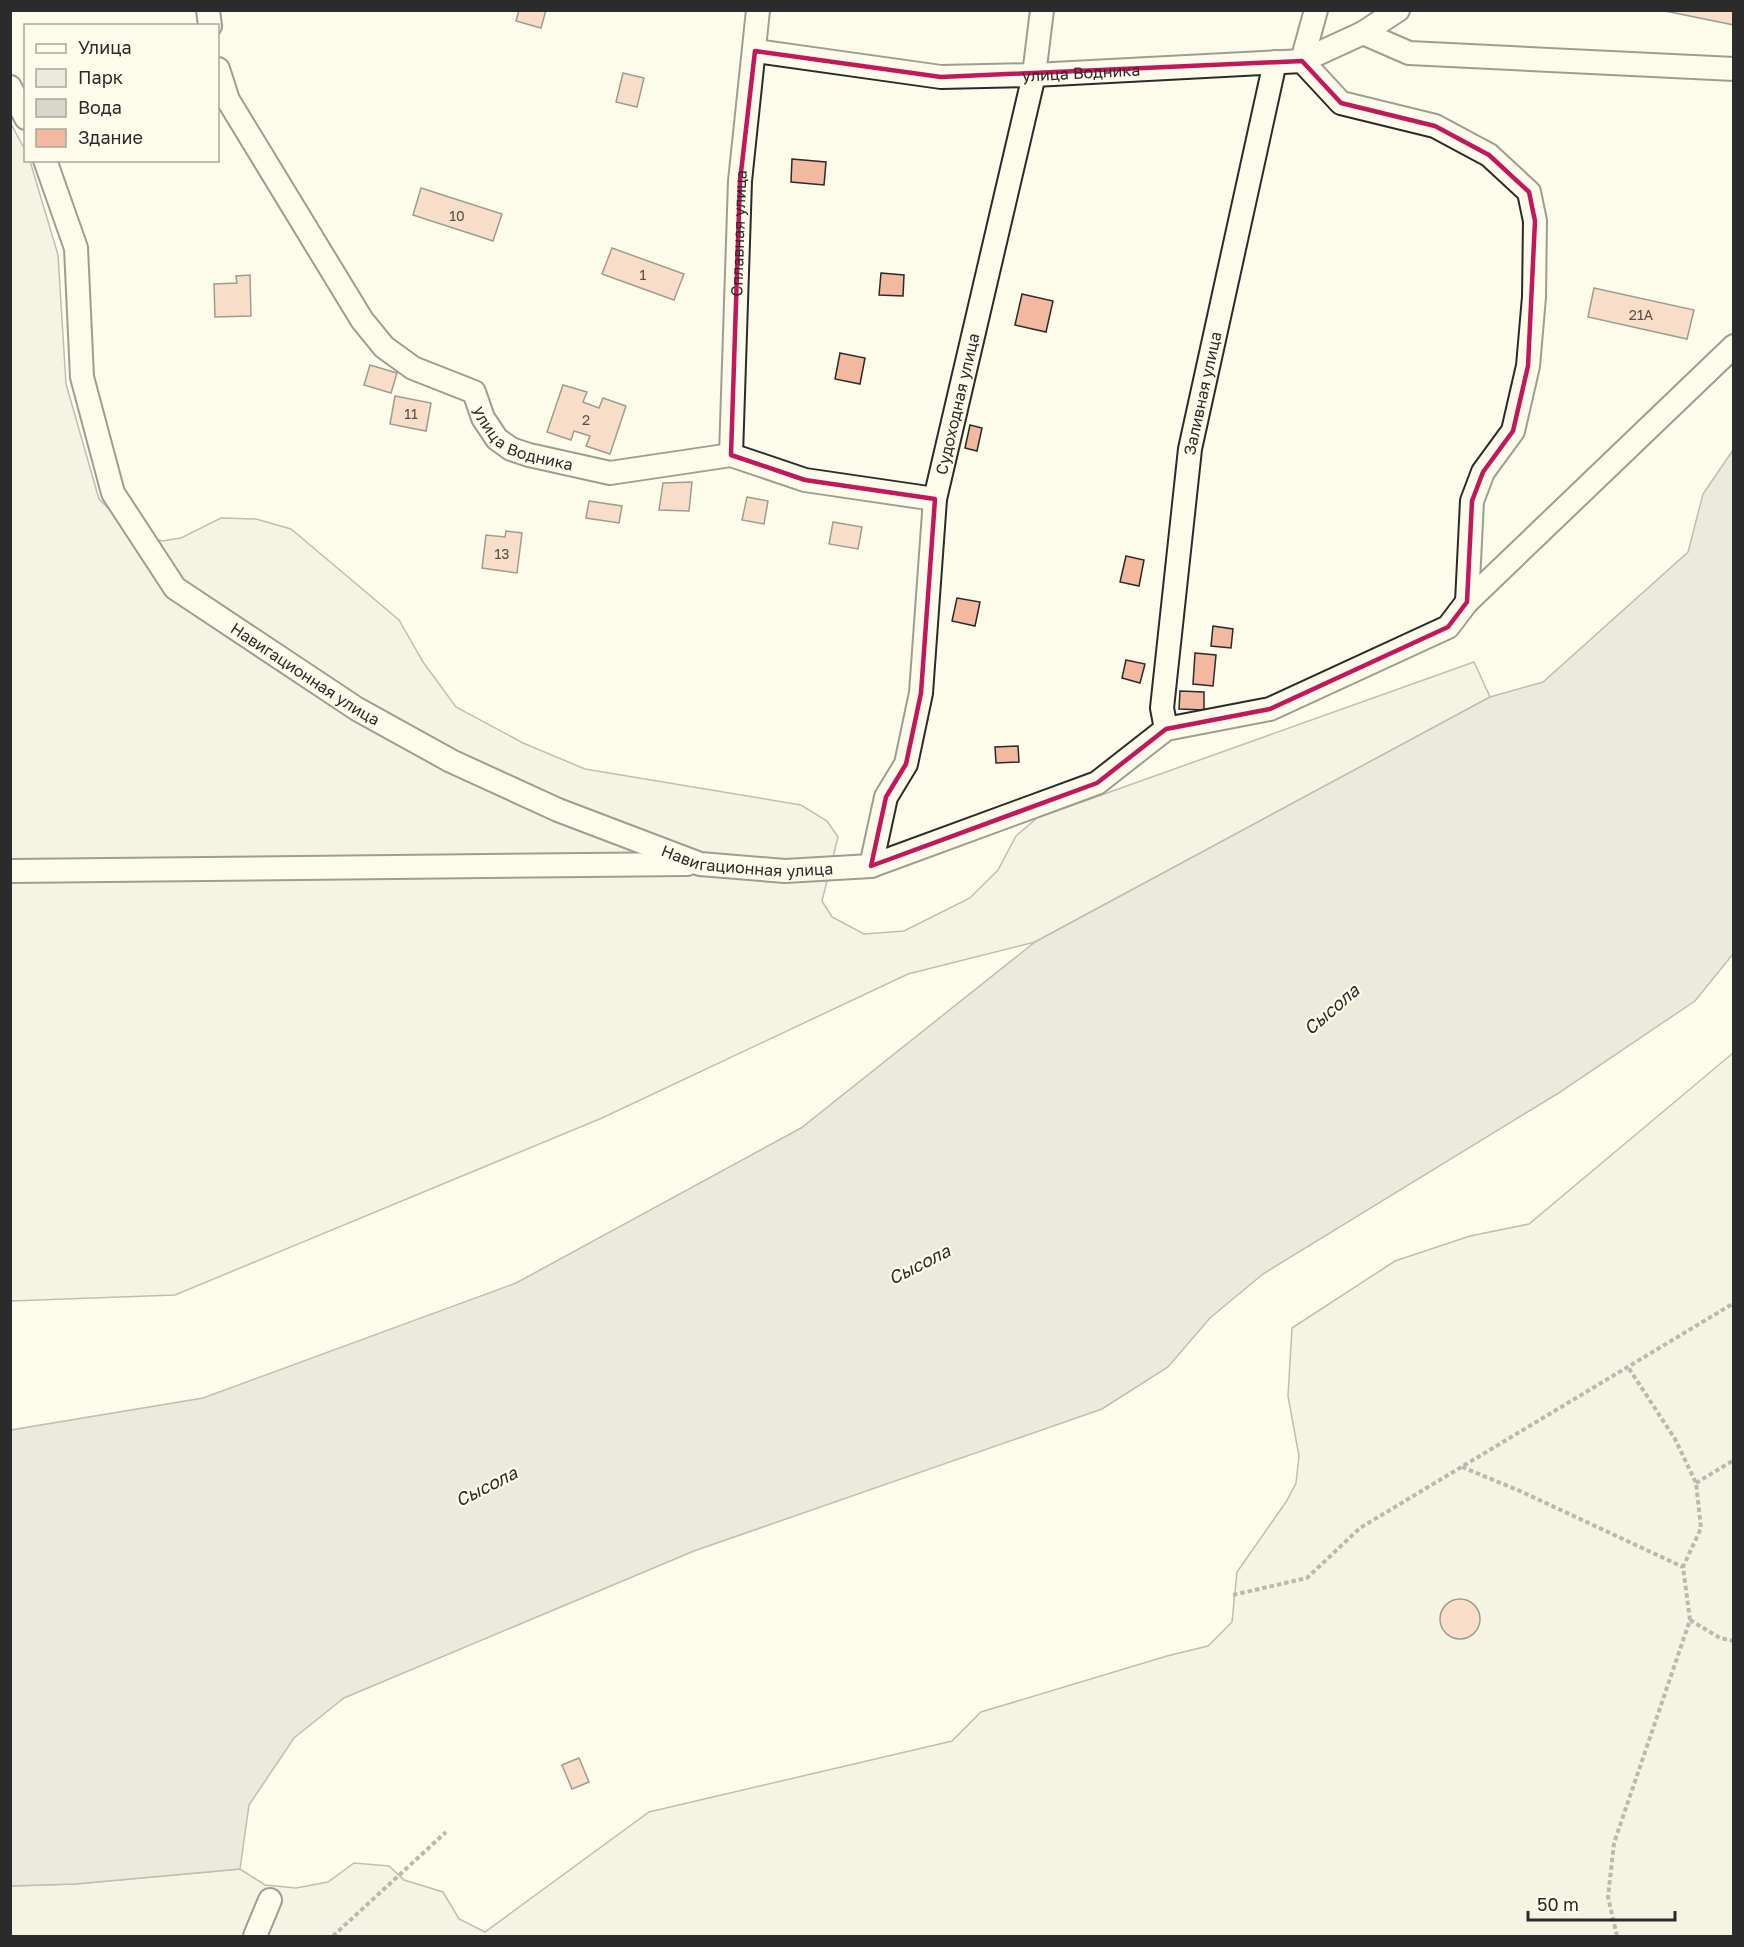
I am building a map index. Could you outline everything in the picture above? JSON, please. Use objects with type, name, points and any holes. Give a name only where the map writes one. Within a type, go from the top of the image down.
[{"type":"street","name":"Сплавная улица","points":[[731,456],[740,181],[758,10]]},
{"type":"street","name":"Судоходная улица","points":[[871,866],[886,796],[906,764],[921,693],[935,499],[1034,75],[1042,10]]},
{"type":"street","points":[[1316,10],[1302,61],[1341,103],[1435,126],[1489,155],[1529,192],[1536,221],[1534,297],[1528,366],[1513,431],[1483,472],[1472,501],[1467,602]]},
{"type":"street","name":"улица Водника","points":[[755,51],[941,77],[1034,75],[1302,61],[1363,33],[1398,10]]},
{"type":"street","points":[[1363,33],[1409,53],[1734,69]]},
{"type":"street","name":"Заливная улица","points":[[1166,729],[1162,708],[1190,449],[1275,62]]},
{"type":"street","name":"улица Водника","points":[[219,72],[228,100],[362,320],[384,346],[413,368],[474,392],[483,418],[497,439],[511,449],[610,474],[731,456],[805,480],[935,499]]},
{"type":"street","points":[[10,87],[24,114]]},
{"type":"street","name":"Навигационная улица","points":[[46,162],[76,248],[82,377],[113,493],[175,588],[357,709],[451,761],[558,810],[700,864],[786,870],[871,866],[1098,783],[1166,729]]},
{"type":"street","points":[[1166,729],[1270,709],[1448,627],[1467,602],[1734,346]]},
{"type":"street","points":[[10,871],[700,864]]},
{"type":"street","points":[[255,1936],[270,1900]]},
{"type":"path","points":[[1233,1595],[1307,1578],[1360,1528],[1734,1303]]},
{"type":"path","points":[[1617,1936],[1608,1897],[1614,1843],[1689,1620],[1683,1567],[1701,1528],[1696,1483],[1675,1439],[1628,1367]]},
{"type":"path","points":[[1696,1483],[1734,1460]]},
{"type":"path","points":[[1462,1467],[1520,1491],[1683,1567]]},
{"type":"path","points":[[1689,1620],[1720,1638],[1734,1641]]},
{"type":"path","points":[[333,1936],[446,1832]]},
{"type":"highlighted area","points":[[755,51],[941,77],[1302,61],[1341,103],[1435,126],[1489,155],[1529,192],[1535,221],[1528,366],[1513,431],[1483,472],[1472,501],[1467,602],[1448,627],[1270,709],[1166,729],[1097,783],[871,866],[886,797],[906,764],[921,693],[935,499],[805,480],[731,455],[740,181]]},
{"type":"green space","points":[[10,122],[24,148],[24,162],[30,162],[58,255],[66,384],[99,499],[131,531],[162,541],[181,538],[221,518],[256,519],[291,529],[399,620],[423,662],[456,707],[523,743],[585,769],[801,805],[827,821],[838,837],[822,901],[832,917],[864,934],[904,931],[970,898],[998,870],[1016,836],[1037,818],[1474,662],[1490,697],[1035,942],[908,974],[602,1118],[175,1295],[11,1301]]},
{"type":"green space","points":[[1733,1053],[1733,1936],[11,1936],[10,1886],[75,1884],[240,1869],[265,1885],[296,1888],[328,1882],[354,1863],[389,1866],[404,1880],[443,1892],[459,1919],[485,1932],[649,1812],[952,1741],[981,1712],[1167,1656],[1208,1646],[1232,1622],[1237,1572],[1286,1502],[1296,1483],[1299,1456],[1288,1396],[1292,1328],[1395,1261],[1470,1236],[1529,1224]]},
{"type":"water","name":"Сысола","points":[[1733,450],[1733,954],[1695,1001],[1557,1094],[1263,1274],[1210,1318],[1168,1367],[1102,1409],[694,1551],[344,1698],[294,1738],[249,1805],[240,1869],[75,1884],[11,1886],[11,1430],[203,1398],[516,1283],[801,1128],[1035,942],[1490,697],[1543,682],[1688,552],[1703,494]]},
{"type":"building","points":[[519,10],[546,10],[541,28],[516,21]]},
{"type":"building","points":[[1660,10],[1734,10],[1734,25]]},
{"type":"building","points":[[623,73],[644,78],[637,107],[616,102]]},
{"type":"building","points":[[792,159],[826,162],[824,185],[791,182]]},
{"type":"building","points":[[421,188],[502,214],[493,241],[413,215]]},
{"type":"building","points":[[612,248],[684,274],[674,300],[602,274]]},
{"type":"building","points":[[881,273],[904,275],[903,296],[879,295]]},
{"type":"building","points":[[250,275],[251,316],[215,317],[214,284],[237,283],[236,276]]},
{"type":"building","points":[[1594,288],[1694,310],[1687,339],[1588,317]]},
{"type":"building","points":[[1022,294],[1053,301],[1046,332],[1015,325]]},
{"type":"building","points":[[840,353],[865,358],[860,384],[835,379]]},
{"type":"building","points":[[370,365],[397,373],[391,393],[364,385]]},
{"type":"building","points":[[563,385],[587,392],[583,402],[599,408],[603,398],[626,406],[610,454],[586,446],[590,436],[574,431],[571,440],[547,432]]},
{"type":"building","points":[[395,396],[431,403],[426,431],[390,424]]},
{"type":"building","points":[[970,425],[982,428],[977,451],[965,448]]},
{"type":"building","points":[[692,482],[689,511],[659,510],[663,483]]},
{"type":"building","points":[[747,497],[768,501],[764,524],[742,520]]},
{"type":"building","points":[[589,501],[622,506],[619,523],[586,518]]},
{"type":"building","points":[[833,522],[862,527],[858,549],[829,544]]},
{"type":"building","points":[[506,531],[522,533],[517,573],[482,568],[486,535],[505,537]]},
{"type":"building","points":[[1126,556],[1144,560],[1139,586],[1120,582]]},
{"type":"building","points":[[957,598],[980,602],[975,626],[952,621]]},
{"type":"building","points":[[1213,626],[1233,629],[1231,648],[1211,646]]},
{"type":"building","points":[[1195,653],[1216,655],[1213,686],[1193,684]]},
{"type":"building","points":[[1126,660],[1145,664],[1140,683],[1122,678]]},
{"type":"building","points":[[1180,691],[1204,692],[1204,710],[1179,709]]},
{"type":"building","points":[[1018,746],[1019,762],[996,763],[995,747]]},
{"type":"building","points":[[1460,1599],[1468,1600],[1474,1605],[1479,1611],[1479,1627],[1474,1633],[1468,1638],[1460,1639],[1452,1638],[1446,1633],[1441,1627],[1440,1619],[1441,1611],[1446,1605],[1452,1600]]},
{"type":"building","points":[[579,1758],[589,1782],[572,1789],[562,1765]]}]
